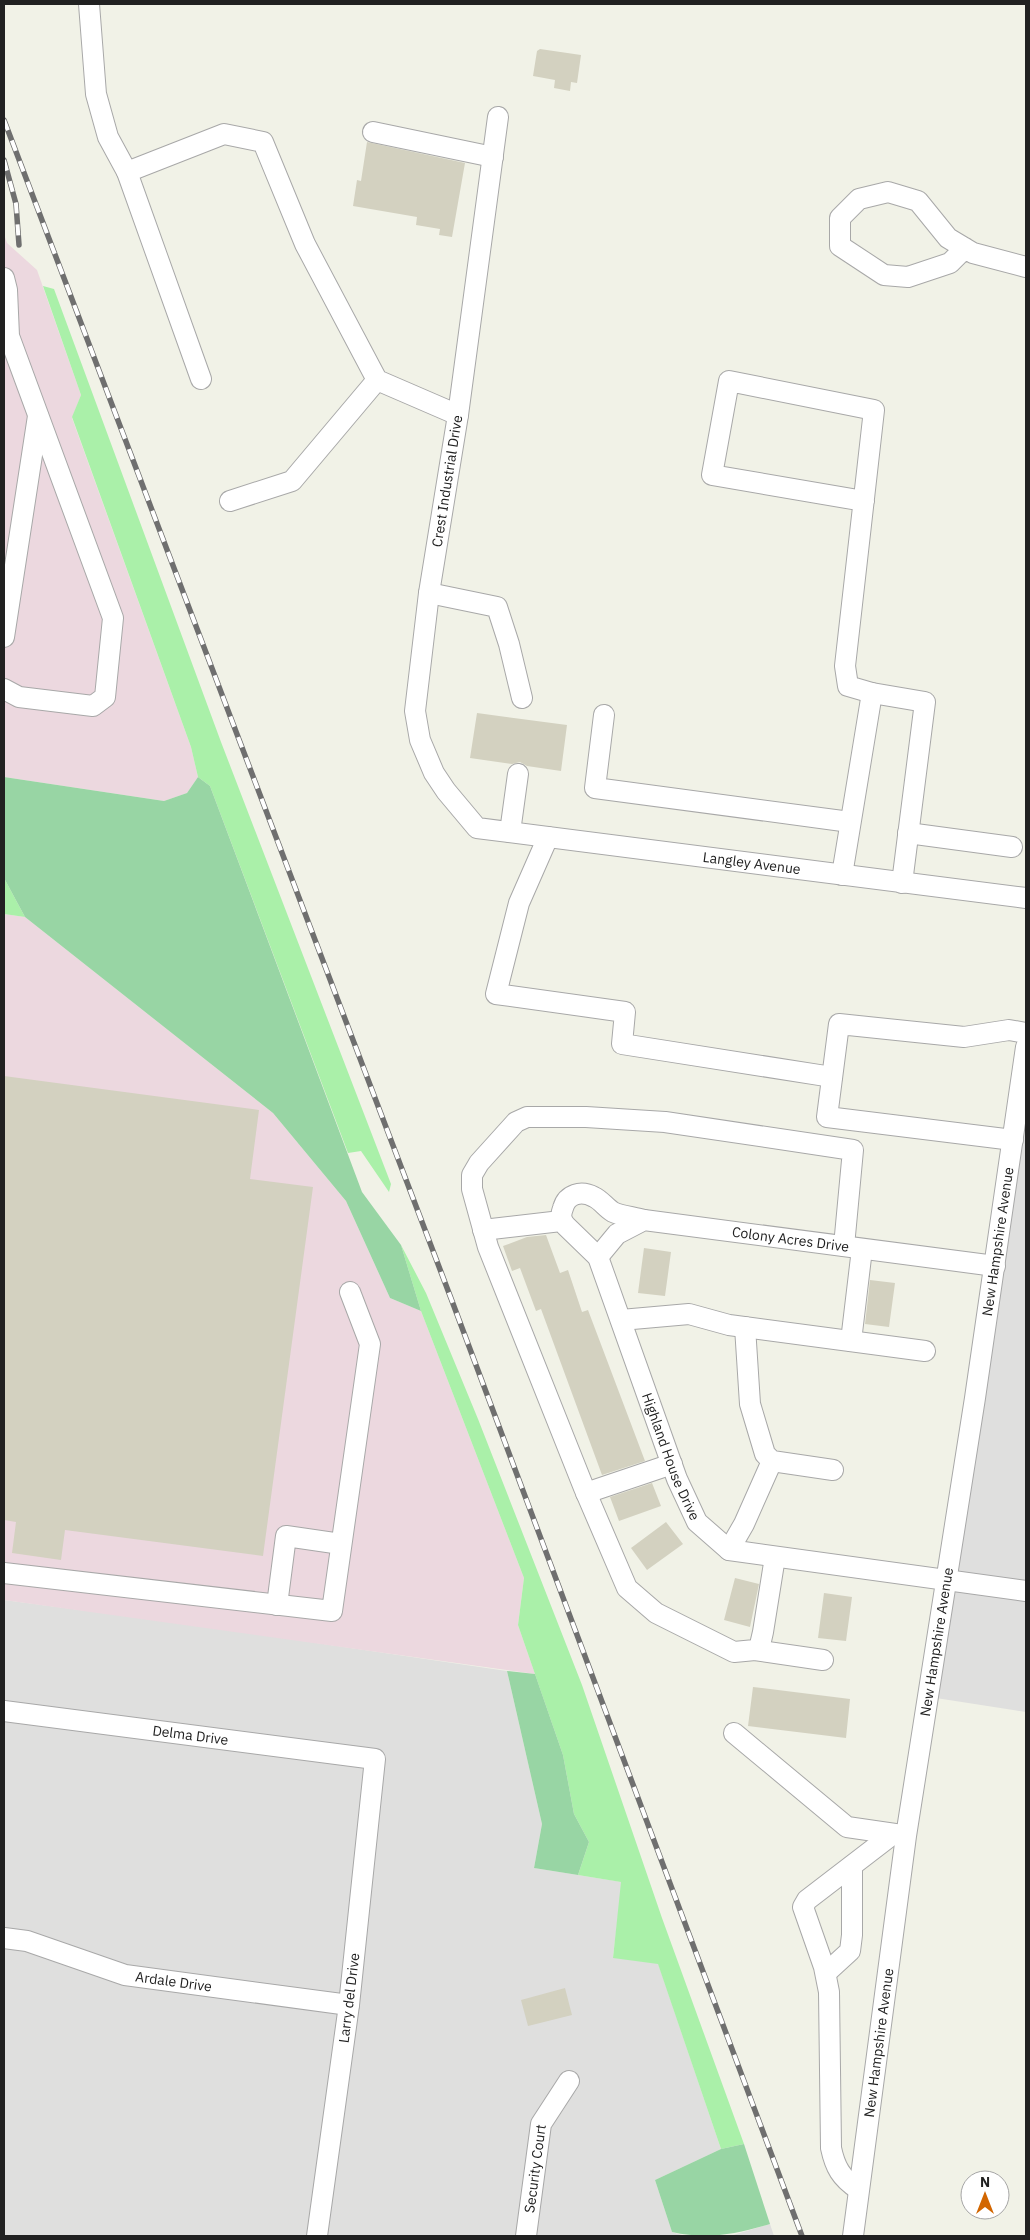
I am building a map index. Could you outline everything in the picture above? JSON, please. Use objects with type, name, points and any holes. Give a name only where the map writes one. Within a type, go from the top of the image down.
[{"type":"street","points":[[89,4],[96,94],[108,137],[127,172],[201,379]]},
{"type":"street","name":"Crest Industrial Drive","points":[[477,828],[438,779],[420,740],[415,711],[429,593],[458,415],[498,117]]},
{"type":"street","points":[[373,132],[493,157]]},
{"type":"street","points":[[127,172],[224,134],[263,142],[305,244],[377,380],[458,415]]},
{"type":"street","points":[[965,248],[950,263],[908,277],[884,275],[840,246],[840,218],[859,199],[888,192],[918,201],[948,238],[965,248],[973,253],[1026,267]]},
{"type":"street","points":[[4,278],[8,290],[9,336],[113,618],[105,697],[93,706],[18,697],[4,689]]},
{"type":"street","points":[[230,501],[292,481],[377,380]]},
{"type":"street","points":[[864,501],[712,475],[729,381],[874,410],[864,501],[845,666],[848,686],[872,693],[925,702],[902,883]]},
{"type":"street","points":[[4,637],[38,414]]},
{"type":"street","points":[[429,593],[497,607],[509,644],[522,698]]},
{"type":"street","points":[[842,875],[872,693]]},
{"type":"street","points":[[604,715],[594,788],[850,822]]},
{"type":"street","points":[[510,832],[518,774]]},
{"type":"street","name":"Langley Avenue","points":[[477,828],[1026,898]]},
{"type":"street","points":[[908,833],[1012,847]]},
{"type":"street","points":[[548,837],[519,903],[496,994],[625,1012],[622,1044],[832,1077]]},
{"type":"street","points":[[1013,1140],[827,1116],[839,1024],[964,1037],[1009,1030],[1026,1033]]},
{"type":"street","name":"New Hampshire Avenue","points":[[853,2236],[899,1835],[946,1579],[995,1266],[1026,1047]]},
{"type":"street","points":[[823,1660],[755,1650],[734,1652],[656,1613],[627,1588],[586,1493],[492,1256],[472,1189],[472,1175],[479,1163],[516,1122],[527,1116],[586,1116],[665,1122],[853,1150],[851,1341]]},
{"type":"street","name":"Colony Acres Drive","points":[[562,1221],[561,1213],[565,1202],[571,1195],[581,1194],[594,1197],[614,1212],[644,1220],[995,1266]]},
{"type":"street","points":[[483,1230],[562,1221],[598,1257],[617,1234],[644,1220]]},
{"type":"street","name":"Highland House Drive","points":[[598,1257],[672,1464],[697,1522],[728,1550]]},
{"type":"street","points":[[4,1573],[332,1611],[370,1344],[350,1292]]},
{"type":"street","points":[[621,1320],[689,1314],[745,1327],[926,1351]]},
{"type":"street","points":[[745,1327],[750,1404],[765,1454],[772,1461],[833,1470]]},
{"type":"street","points":[[772,1461],[744,1524],[728,1550],[1026,1591]]},
{"type":"street","points":[[586,1493],[672,1464]]},
{"type":"street","points":[[277,1605],[286,1536],[341,1544]]},
{"type":"street","points":[[755,1650],[760,1645],[763,1632],[776,1557]]},
{"type":"street","name":"Delma Drive","points":[[4,1711],[375,1759]]},
{"type":"street","points":[[734,1733],[847,1827],[899,1835]]},
{"type":"street","name":"Larry del Drive","points":[[317,2236],[349,2005],[375,1759]]},
{"type":"street","points":[[858,2189],[846,2181],[835,2166],[831,2148],[829,1992],[826,1972],[802,1907],[803,1904],[852,1866],[899,1835]]},
{"type":"street","points":[[826,1972],[850,1951],[852,1935],[852,1866]]},
{"type":"street","name":"Ardale Drive","points":[[4,1938],[27,1941],[125,1975],[349,2005]]},
{"type":"street","name":"Security Court","points":[[526,2236],[541,2124],[569,2081]]},
{"type":"shaded area","points":[[4,234],[7,243],[37,270],[81,395],[72,418],[191,747],[198,777],[187,793],[164,801],[4,777]]},
{"type":"shaded area","points":[[4,914],[25,917],[273,1113],[346,1201],[390,1298],[421,1311],[524,1578],[518,1625],[535,1674],[4,1600]]},
{"type":"shaded area","points":[[1026,1114],[1026,1712],[936,1698]]},
{"type":"shaded area","points":[[4,1600],[194,1625],[507,1671],[542,1824],[534,1868],[622,1882],[613,1957],[658,1963],[721,2149],[655,2180],[672,2232],[685,2236],[4,2236]]},
{"type":"shaded area","points":[[770,2224],[774,2236],[730,2236]]},
{"type":"green space","points":[[43,286],[54,289],[221,742],[391,1184],[389,1192],[361,1151],[348,1153],[210,786],[198,777],[191,747],[72,417],[81,395]]},
{"type":"green space","points":[[4,777],[164,801],[187,793],[198,777],[210,786],[362,1192],[401,1245],[421,1311],[390,1298],[346,1201],[273,1113],[25,917],[4,878]]},
{"type":"green space","points":[[4,878],[25,917],[4,914]]},
{"type":"green space","points":[[401,1245],[426,1293],[478,1419],[582,1685],[662,1918],[744,2144],[721,2149],[658,1964],[613,1958],[621,1882],[578,1875],[589,1842],[574,1814],[563,1755],[518,1625],[524,1578],[421,1311]]},
{"type":"green space","points":[[507,1671],[535,1674],[563,1755],[574,1814],[589,1842],[578,1875],[534,1868],[542,1824]]},
{"type":"green space","points":[[744,2144],[770,2224],[746,2231],[710,2236],[672,2232],[655,2180],[721,2149]]},
{"type":"building","points":[[540,49],[581,55],[577,83],[571,82],[570,91],[554,88],[555,80],[533,76],[537,51]]},
{"type":"building","points":[[367,142],[465,163],[452,237],[439,235],[440,229],[416,225],[417,217],[353,206],[357,180],[361,181]]},
{"type":"building","points":[[477,713],[567,725],[561,771],[527,766],[520,762],[512,764],[470,758]]},
{"type":"building","points":[[4,1076],[259,1110],[250,1179],[313,1187],[263,1556],[65,1530],[61,1560],[12,1553],[16,1522],[4,1520]]},
{"type":"building","points":[[546,1235],[560,1273],[568,1270],[582,1312],[588,1310],[645,1461],[602,1475],[541,1309],[536,1311],[520,1268],[512,1271],[503,1246],[527,1237]]},
{"type":"building","points":[[644,1248],[671,1252],[665,1296],[638,1293]]},
{"type":"building","points":[[870,1280],[895,1283],[889,1327],[865,1324]]},
{"type":"building","points":[[652,1483],[661,1506],[619,1521],[610,1497]]},
{"type":"building","points":[[666,1522],[683,1544],[647,1570],[631,1548]]},
{"type":"building","points":[[735,1578],[759,1584],[750,1627],[724,1620]]},
{"type":"building","points":[[824,1593],[852,1597],[846,1641],[818,1638]]},
{"type":"building","points":[[753,1687],[850,1699],[846,1738],[748,1726]]},
{"type":"building","points":[[565,1988],[572,2015],[528,2026],[521,2000]]},
{"type":"railway","points":[[4,120],[452,1301],[802,2236]]},
{"type":"railway","points":[[4,160],[16,204],[19,245]]}]
